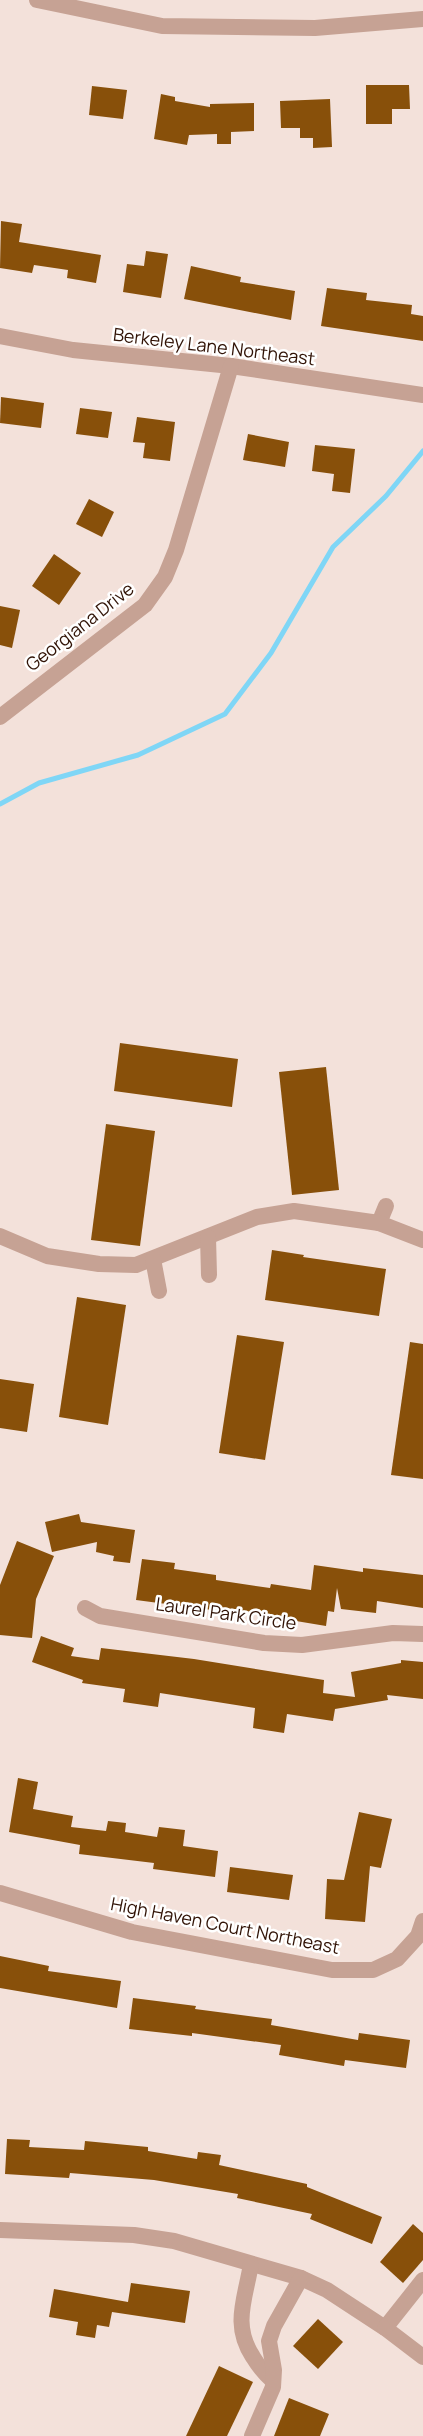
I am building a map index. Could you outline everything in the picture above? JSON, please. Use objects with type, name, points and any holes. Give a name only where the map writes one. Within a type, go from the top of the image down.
[{"type":"street","points":[[37,0],[162,26],[306,28],[423,19]]},
{"type":"street","name":"Berkeley Lane Northeast","points":[[0,336],[73,350],[231,366],[423,395]]},
{"type":"street","name":"Georgiana Drive","points":[[0,717],[80,654],[130,618],[145,605],[160,585],[176,550],[231,366]]},
{"type":"street","points":[[379,1222],[386,1206]]},
{"type":"street","points":[[0,1236],[47,1256],[99,1264],[136,1265],[257,1218],[294,1211],[379,1222],[423,1240]]},
{"type":"street","points":[[208,1237],[209,1275]]},
{"type":"street","points":[[153,1258],[159,1291]]},
{"type":"street","name":"Laurel Park Circle","points":[[84,1608],[100,1616],[264,1643],[302,1645],[393,1633],[423,1634]]},
{"type":"street","name":"High Haven Court Northeast","points":[[0,1892],[132,1932],[332,1970],[373,1970],[397,1959],[418,1936],[423,1921]]},
{"type":"street","points":[[0,2230],[134,2236],[174,2241],[300,2278],[327,2290],[385,2328],[423,2357]]},
{"type":"street","points":[[251,2264],[241,2331],[244,2343],[258,2365],[273,2381]]},
{"type":"street","points":[[252,2436],[262,2415],[273,2381],[274,2370],[269,2341],[274,2326],[300,2278]]},
{"type":"street","points":[[385,2328],[423,2280]]},
{"type":"building","points":[[366,85],[409,85],[410,109],[392,109],[392,124],[366,124]]},
{"type":"building","points":[[92,86],[127,90],[123,119],[89,115]]},
{"type":"building","points":[[161,94],[175,97],[175,101],[210,107],[210,104],[254,103],[254,131],[231,132],[231,144],[217,144],[217,134],[189,135],[187,145],[154,139]]},
{"type":"building","points":[[330,99],[332,147],[313,148],[313,138],[300,138],[300,128],[281,128],[280,101]]},
{"type":"building","points":[[1,221],[22,224],[19,242],[101,255],[96,283],[67,278],[68,270],[34,265],[32,273],[0,268]]},
{"type":"building","points":[[146,251],[168,254],[161,298],[123,292],[127,264],[144,266]]},
{"type":"building","points":[[191,266],[241,277],[240,282],[295,291],[291,320],[184,299]]},
{"type":"building","points":[[327,288],[367,293],[366,300],[412,305],[411,314],[423,316],[423,341],[321,326]]},
{"type":"building","points":[[1,397],[44,403],[41,428],[0,423]]},
{"type":"building","points":[[80,408],[112,412],[108,438],[76,434]]},
{"type":"building","points":[[137,417],[175,422],[170,461],[143,458],[145,443],[133,442]]},
{"type":"building","points":[[248,434],[289,442],[285,467],[243,460]]},
{"type":"building","points":[[315,445],[355,449],[350,493],[332,491],[334,474],[312,471]]},
{"type":"building","points":[[89,499],[114,512],[102,537],[76,524]]},
{"type":"building","points":[[54,554],[81,573],[59,605],[32,586]]},
{"type":"building","points":[[0,606],[20,610],[12,648],[0,645]]},
{"type":"building","points":[[120,1043],[238,1059],[232,1107],[114,1091]]},
{"type":"building","points":[[326,1067],[339,1190],[292,1195],[279,1072]]},
{"type":"building","points":[[106,1124],[155,1131],[140,1246],[91,1240]]},
{"type":"building","points":[[272,1250],[304,1255],[303,1257],[386,1269],[379,1316],[265,1300]]},
{"type":"building","points":[[77,1297],[126,1305],[108,1425],[59,1417]]},
{"type":"building","points":[[237,1335],[284,1342],[265,1460],[219,1453]]},
{"type":"building","points":[[410,1342],[423,1344],[423,1479],[391,1475]]},
{"type":"building","points":[[0,1379],[34,1384],[27,1432],[0,1428]]},
{"type":"building","points":[[79,1514],[81,1522],[135,1530],[130,1563],[113,1561],[114,1556],[96,1552],[97,1542],[52,1552],[45,1522]]},
{"type":"building","points":[[17,1541],[54,1556],[36,1599],[32,1638],[0,1635],[0,1585]]},
{"type":"building","points":[[142,1559],[175,1563],[174,1569],[216,1575],[216,1580],[270,1588],[271,1584],[311,1590],[314,1565],[363,1572],[363,1568],[423,1575],[423,1608],[377,1601],[376,1613],[341,1609],[337,1588],[334,1612],[328,1611],[326,1626],[266,1616],[267,1614],[212,1606],[212,1610],[136,1600]]},
{"type":"building","points":[[41,1636],[74,1648],[71,1656],[99,1660],[101,1648],[194,1659],[324,1680],[323,1693],[355,1697],[351,1672],[401,1663],[401,1660],[423,1662],[423,1699],[387,1695],[388,1700],[335,1709],[333,1721],[287,1714],[284,1733],[253,1728],[255,1708],[160,1693],[158,1707],[123,1702],[125,1689],[82,1683],[83,1680],[32,1662]]},
{"type":"building","points":[[18,1778],[38,1782],[33,1809],[73,1816],[71,1827],[106,1831],[108,1821],[126,1823],[125,1832],[157,1837],[159,1827],[185,1830],[183,1846],[218,1851],[215,1877],[153,1869],[154,1863],[79,1854],[80,1845],[9,1832]]},
{"type":"building","points":[[359,1812],[392,1819],[381,1868],[370,1866],[365,1922],[325,1919],[327,1879],[344,1880]]},
{"type":"building","points":[[230,1867],[293,1875],[289,1900],[227,1892]]},
{"type":"building","points":[[0,1956],[49,1966],[48,1971],[121,1981],[117,2008],[0,1988]]},
{"type":"building","points":[[133,1998],[196,2006],[195,2009],[272,2019],[271,2025],[358,2040],[359,2033],[410,2040],[406,2068],[345,2060],[344,2066],[279,2055],[281,2045],[192,2033],[192,2036],[129,2029]]},
{"type":"building","points":[[7,2139],[30,2140],[29,2147],[84,2150],[85,2141],[148,2147],[148,2151],[197,2159],[198,2152],[221,2155],[219,2165],[307,2184],[307,2187],[382,2217],[372,2244],[310,2219],[312,2214],[237,2198],[238,2194],[154,2180],[70,2173],[69,2178],[5,2174]]},
{"type":"building","points":[[413,2224],[423,2233],[423,2260],[403,2283],[380,2262]]},
{"type":"building","points":[[131,2283],[190,2291],[185,2323],[112,2312],[109,2327],[97,2325],[95,2338],[76,2335],[78,2322],[49,2317],[54,2289],[128,2302]]},
{"type":"building","points":[[318,2319],[343,2342],[318,2369],[293,2346]]},
{"type":"building","points":[[219,2366],[253,2382],[227,2436],[186,2436]]},
{"type":"building","points":[[289,2398],[329,2414],[320,2436],[274,2436]]},
{"type":"waterway","points":[[0,804],[39,783],[138,755],[225,714],[271,653],[333,547],[386,496],[423,451]]}]
